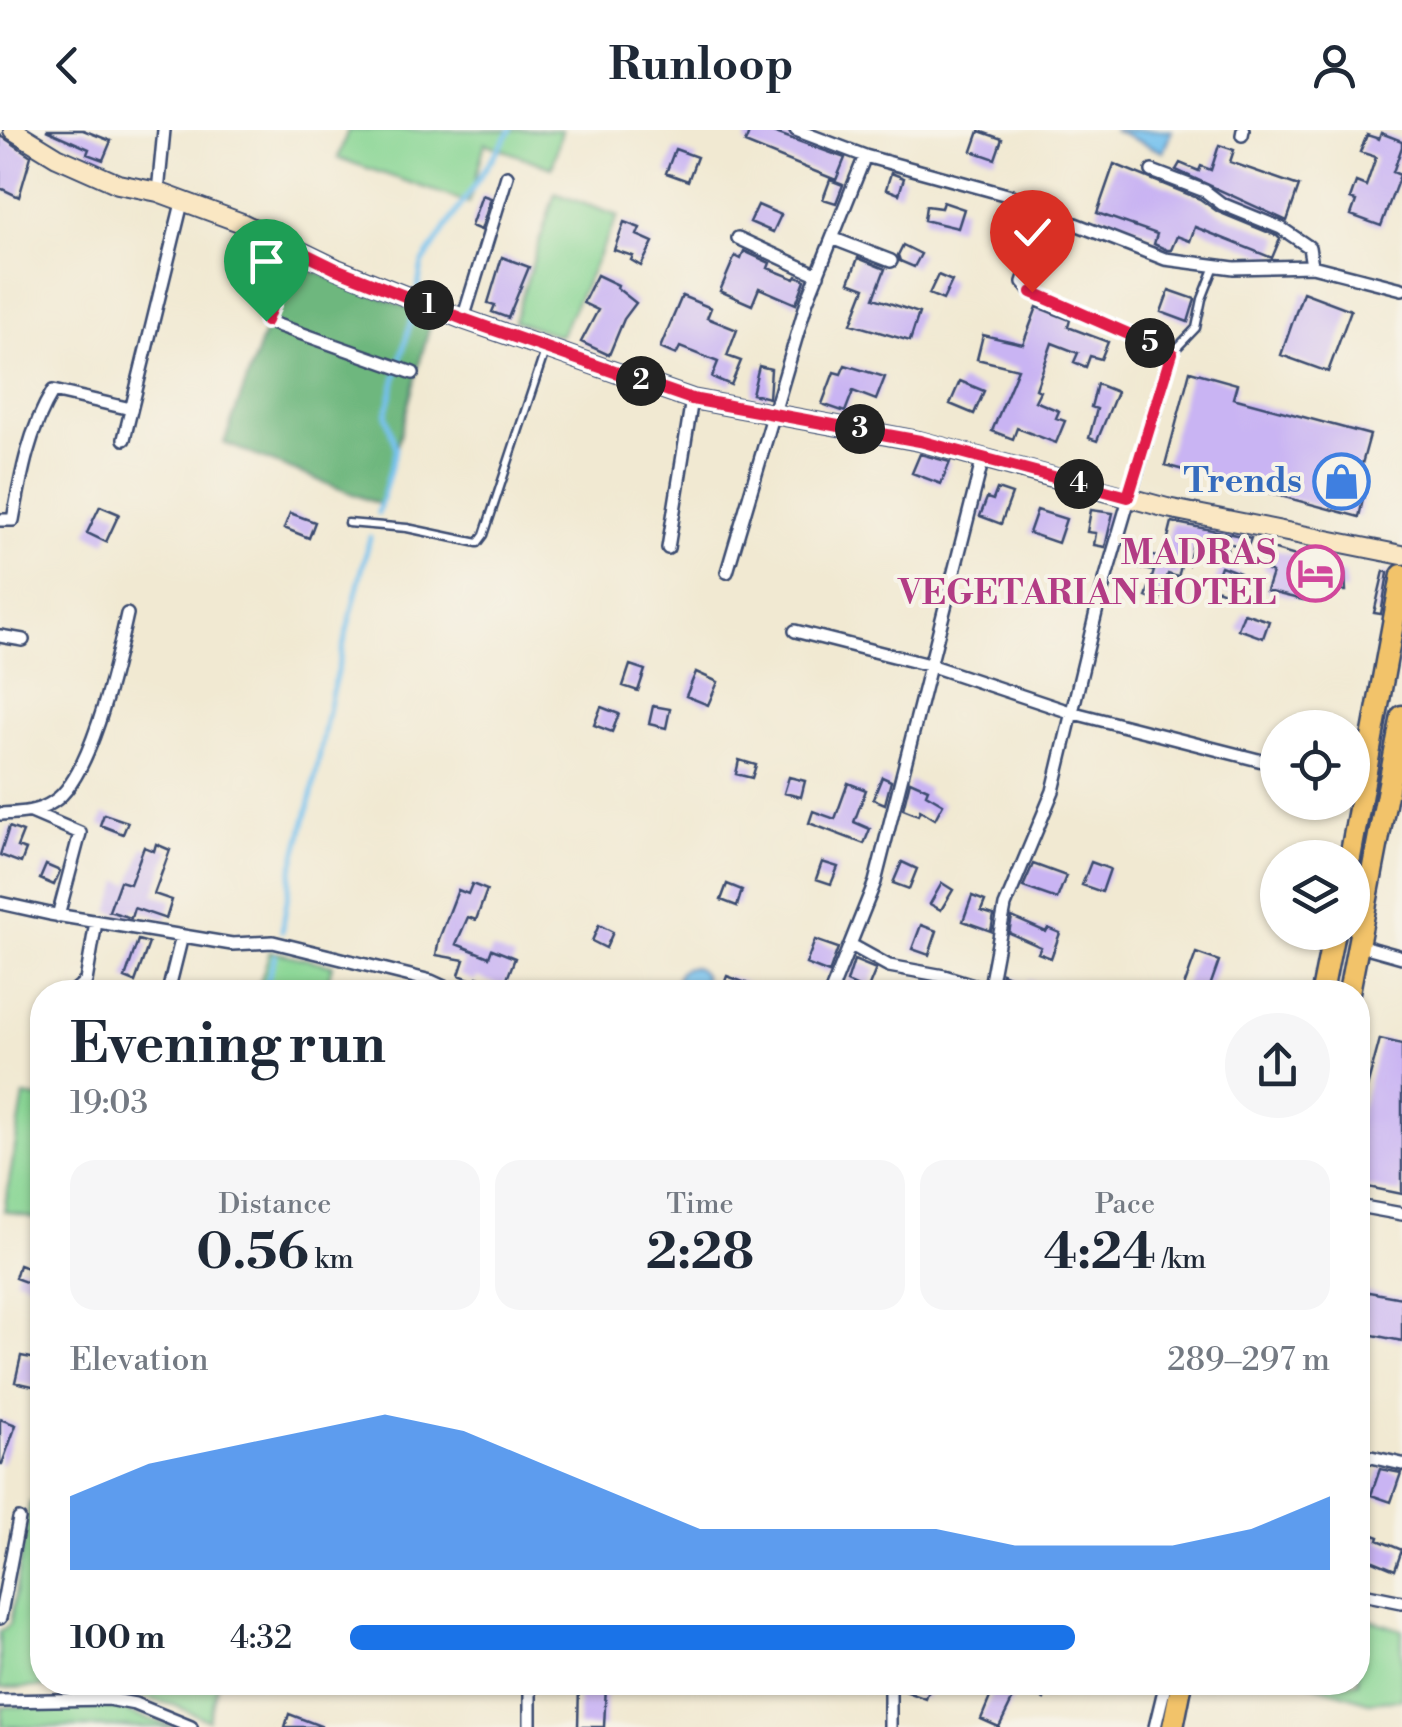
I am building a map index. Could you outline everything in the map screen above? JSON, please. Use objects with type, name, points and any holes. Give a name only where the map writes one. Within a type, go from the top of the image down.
[{"type":"highway","points":[[1370,732],[1392,643],[1402,576]]},
{"type":"highway","points":[[1370,886],[1402,716]]},
{"type":"highway","points":[[1324,980],[1330,950]]},
{"type":"highway","points":[[1352,980],[1358,950]]},
{"type":"highway","points":[[1173,1727],[1179,1695]]},
{"type":"main road","points":[[13,130],[57,157],[118,184],[158,192],[242,223],[336,269],[463,319],[692,399],[920,441],[1128,497],[1282,533],[1402,555]]},
{"type":"street","points":[[158,192],[164,130]]},
{"type":"street","points":[[796,130],[865,156],[1044,205],[1047,213],[1023,282],[1032,292],[1172,353],[1070,712],[1054,791],[1004,906],[991,980]]},
{"type":"street","points":[[727,572],[807,301],[865,156]]},
{"type":"street","points":[[1152,171],[1206,191],[1222,204],[1281,228],[1309,247],[1312,266]]},
{"type":"street","points":[[463,319],[507,176]]},
{"type":"street","points":[[124,439],[182,203]]},
{"type":"street","points":[[1047,213],[1165,259],[1216,265],[1312,266],[1402,290]]},
{"type":"street","points":[[738,238],[818,276]]},
{"type":"street","points":[[834,239],[891,261]]},
{"type":"street","points":[[293,248],[266,321],[404,370]]},
{"type":"street","points":[[0,520],[14,520],[22,465],[53,391],[131,409]]},
{"type":"street","points":[[668,548],[692,399]]},
{"type":"street","points":[[836,980],[884,849],[983,458]]},
{"type":"street","points":[[0,814],[31,812],[53,803],[74,777],[106,703],[127,614]]},
{"type":"street","points":[[796,631],[928,664],[1070,712],[1260,760]]},
{"type":"street","points":[[0,636],[23,640]]},
{"type":"street","points":[[31,812],[80,833],[58,916]]},
{"type":"street","points":[[0,903],[232,944],[273,942],[424,980]]},
{"type":"street","points":[[86,980],[96,922]]},
{"type":"street","points":[[171,980],[182,936]]},
{"type":"street","points":[[851,944],[888,966],[956,980]]},
{"type":"street","points":[[1370,948],[1402,956]]},
{"type":"street","points":[[1370,1208],[1402,1214]]},
{"type":"street","points":[[1370,1457],[1402,1464]]},
{"type":"street","points":[[0,1618],[18,1519]]},
{"type":"street","points":[[1370,1595],[1402,1602]]},
{"type":"street","points":[[530,1695],[530,1727]]},
{"type":"street","points":[[890,1695],[890,1727]]},
{"type":"street","points":[[1154,1727],[1163,1695]]},
{"type":"street","points":[[0,1701],[108,1699],[135,1704],[191,1727]]},
{"type":"lane","points":[[1172,353],[1196,328],[1202,299],[1216,265]]},
{"type":"lane","points":[[348,523],[407,528],[471,544],[478,542],[484,535],[546,346]]},
{"type":"green space","points":[[348,130],[562,130],[552,168],[485,143],[469,203],[338,158]]},
{"type":"green space","points":[[555,193],[618,216],[560,336],[514,321]]},
{"type":"green space","points":[[290,262],[432,317],[381,505],[224,443]]},
{"type":"green space","points":[[270,951],[332,965],[328,980],[261,980]]},
{"type":"green space","points":[[24,1096],[30,1097],[30,1217],[4,1211]]},
{"type":"green space","points":[[30,1503],[30,1687],[0,1688],[0,1632],[10,1624]]},
{"type":"green space","points":[[1370,1620],[1402,1630],[1402,1699],[1369,1702],[1347,1695],[1370,1695]]},
{"type":"green space","points":[[133,1695],[215,1695],[208,1720],[174,1705]]},
{"type":"green space","points":[[102,1704],[174,1727],[2,1727],[3,1707]]},
{"type":"water","points":[[1113,130],[1172,130],[1163,152]]},
{"type":"water","points":[[691,967],[705,980],[677,980],[681,971]]},
{"type":"building","points":[[46,130],[83,130],[111,141],[103,160],[87,154],[89,149]]},
{"type":"building","points":[[750,130],[774,130],[845,158],[836,180],[745,143]]},
{"type":"building","points":[[979,131],[1002,139],[995,159],[972,151]]},
{"type":"building","points":[[1381,133],[1402,141],[1402,147],[1393,172],[1400,175],[1381,226],[1351,215],[1356,201],[1350,199],[1356,182],[1366,186],[1376,157],[1360,152],[1367,135],[1379,139]]},
{"type":"building","points":[[0,135],[31,156],[19,197],[0,188]]},
{"type":"building","points":[[1219,145],[1234,150],[1230,162],[1299,186],[1287,221],[1176,170],[1180,163],[1199,171],[1201,166],[1211,170]]},
{"type":"building","points":[[675,149],[697,157],[688,181],[666,173]]},
{"type":"building","points":[[1114,164],[1277,236],[1280,239],[1272,258],[1195,227],[1190,241],[1177,236],[1171,250],[1167,250],[1154,244],[1157,234],[1097,213]]},
{"type":"building","points":[[891,173],[904,178],[899,194],[886,189]]},
{"type":"building","points":[[830,180],[843,185],[836,203],[823,199]]},
{"type":"building","points":[[482,195],[491,198],[481,230],[471,226]]},
{"type":"building","points":[[943,202],[964,209],[958,228],[924,220],[926,206],[941,208]]},
{"type":"building","points":[[758,205],[781,215],[773,232],[750,222]]},
{"type":"building","points":[[1028,210],[1037,213],[1025,248],[1015,245]]},
{"type":"building","points":[[624,222],[640,228],[637,235],[653,242],[641,266],[631,260],[633,256],[614,250]]},
{"type":"building","points":[[903,245],[921,254],[914,267],[900,261],[898,255]]},
{"type":"building","points":[[744,251],[770,263],[768,268],[805,280],[796,304],[759,288],[752,305],[720,291],[735,256],[741,259]]},
{"type":"building","points":[[502,257],[529,267],[508,318],[492,312],[495,305],[488,303]]},
{"type":"building","points":[[858,258],[885,269],[874,298],[919,313],[910,341],[851,324],[865,288],[849,282]]},
{"type":"building","points":[[597,275],[618,285],[636,303],[624,319],[609,355],[581,342],[598,310],[583,303]]},
{"type":"building","points":[[938,275],[952,281],[943,300],[929,294]]},
{"type":"building","points":[[1169,290],[1195,299],[1188,322],[1161,312]]},
{"type":"building","points":[[1303,292],[1351,310],[1328,372],[1281,355]]},
{"type":"building","points":[[682,296],[711,308],[707,318],[737,330],[727,356],[741,361],[731,385],[712,377],[718,362],[680,347],[676,355],[660,348]]},
{"type":"building","points":[[1037,307],[1070,320],[1068,327],[1108,342],[1101,359],[1090,356],[1086,367],[1074,362],[1078,353],[1052,343],[1035,401],[1059,411],[1056,418],[1065,421],[1056,443],[1017,428],[1013,439],[992,431],[1018,369],[977,359],[983,335],[1023,344]]},
{"type":"building","points":[[845,365],[885,377],[876,400],[853,391],[845,412],[822,404],[834,372],[841,374]]},
{"type":"building","points":[[759,366],[771,369],[769,398],[752,394]]},
{"type":"building","points":[[1190,371],[1237,384],[1233,398],[1370,435],[1354,493],[1364,495],[1359,517],[1165,465]]},
{"type":"building","points":[[960,381],[984,391],[974,414],[950,404]]},
{"type":"building","points":[[1097,384],[1117,392],[1097,441],[1089,438],[1097,409],[1091,407]]},
{"type":"building","points":[[920,454],[950,462],[941,484],[912,473]]},
{"type":"building","points":[[997,489],[1012,494],[1001,524],[980,516],[987,498],[993,500]]},
{"type":"building","points":[[100,506],[119,514],[106,542],[87,533]]},
{"type":"building","points":[[1037,510],[1066,519],[1058,543],[1029,533]]},
{"type":"building","points":[[1091,510],[1113,513],[1105,547],[1094,545],[1096,533],[1087,532]]},
{"type":"building","points":[[290,513],[315,522],[309,538],[284,528]]},
{"type":"building","points":[[1172,522],[1251,538],[1247,549],[1229,543],[1227,551],[1193,544],[1188,565],[1182,563],[1178,577],[1168,574],[1159,602],[1146,597],[1154,571],[1130,566],[1133,552],[1163,558]]},
{"type":"building","points":[[1272,549],[1316,562],[1303,600],[1266,591],[1272,573],[1263,569]]},
{"type":"building","points":[[1221,566],[1240,573],[1233,595],[1213,588]]},
{"type":"building","points":[[1384,571],[1388,573],[1381,614],[1374,613]]},
{"type":"building","points":[[1333,573],[1345,573],[1346,591],[1333,591]]},
{"type":"building","points":[[1244,613],[1269,621],[1263,638],[1238,629]]},
{"type":"building","points":[[630,665],[645,670],[638,691],[623,686]]},
{"type":"building","points":[[696,672],[718,682],[708,705],[686,696]]},
{"type":"building","points":[[653,706],[670,709],[666,728],[649,724]]},
{"type":"building","points":[[601,707],[619,714],[612,732],[594,725]]},
{"type":"building","points":[[739,760],[756,765],[752,778],[736,774]]},
{"type":"building","points":[[789,777],[805,781],[801,797],[784,793]]},
{"type":"building","points":[[882,777],[891,781],[885,804],[873,799]]},
{"type":"building","points":[[910,781],[928,789],[926,794],[943,804],[935,819],[920,810],[918,815],[903,809]]},
{"type":"building","points":[[848,783],[866,790],[854,822],[870,829],[864,844],[809,823],[813,811],[835,819]]},
{"type":"building","points":[[104,814],[128,822],[123,834],[100,825]]},
{"type":"building","points":[[9,827],[23,832],[17,847],[26,850],[21,863],[0,855]]},
{"type":"building","points":[[156,844],[170,850],[154,894],[172,900],[166,919],[134,908],[131,918],[109,911],[120,881],[130,884],[144,847],[154,851]]},
{"type":"building","points":[[822,862],[838,867],[831,884],[816,879]]},
{"type":"building","points":[[902,862],[917,869],[909,889],[893,883]]},
{"type":"building","points":[[1091,862],[1110,869],[1102,892],[1082,885]]},
{"type":"building","points":[[1033,864],[1066,876],[1057,899],[1023,887]]},
{"type":"building","points":[[46,865],[60,871],[54,885],[40,879]]},
{"type":"building","points":[[942,883],[953,890],[941,910],[930,904]]},
{"type":"building","points":[[472,884],[487,890],[476,920],[468,917],[456,944],[489,957],[492,949],[515,958],[507,980],[472,980],[459,975],[464,960],[436,955],[458,890],[468,894]]},
{"type":"building","points":[[727,884],[742,890],[737,906],[721,900]]},
{"type":"building","points":[[972,896],[985,901],[981,911],[994,915],[991,931],[963,921]]},
{"type":"building","points":[[1012,917],[1046,932],[1048,928],[1060,933],[1051,958],[1038,953],[1041,947],[1009,933]]},
{"type":"building","points":[[599,925],[613,932],[606,948],[592,941]]},
{"type":"building","points":[[921,925],[937,931],[929,955],[912,949]]},
{"type":"building","points":[[138,940],[149,943],[136,980],[125,978]]},
{"type":"building","points":[[815,940],[838,948],[829,973],[806,964]]},
{"type":"building","points":[[1196,953],[1219,961],[1212,980],[1186,980]]},
{"type":"building","points":[[854,960],[876,969],[872,980],[848,980]]},
{"type":"building","points":[[1380,1039],[1402,1044],[1402,1194],[1370,1187],[1370,1076]]},
{"type":"building","points":[[19,1265],[30,1269],[30,1284],[15,1278]]},
{"type":"building","points":[[1370,1292],[1402,1298],[1402,1341],[1370,1334]]},
{"type":"building","points":[[21,1356],[30,1358],[30,1385],[15,1382]]},
{"type":"building","points":[[0,1419],[16,1425],[2,1464],[0,1464]]},
{"type":"building","points":[[1380,1469],[1401,1473],[1391,1502],[1371,1495]]},
{"type":"building","points":[[1370,1534],[1402,1550],[1395,1570],[1371,1560]]},
{"type":"building","points":[[579,1695],[606,1695],[604,1727],[578,1727]]},
{"type":"building","points":[[991,1695],[1015,1695],[999,1727],[981,1719]]},
{"type":"building","points":[[289,1714],[321,1726],[321,1727],[285,1727]]},
{"type":"waterway","points":[[418,288],[422,264],[511,130]]},
{"type":"waterway","points":[[378,513],[396,449],[386,415],[413,312]]},
{"type":"waterway","points":[[282,931],[292,870],[370,537]]},
{"type":"waterway","points":[[268,980],[275,955]]},
{"type":"place","name":"Trends","points":[[1341,481]]},
{"type":"place","name":"MADRAS VEGETARIAN HOTEL","points":[[1315,573]]},
{"type":"route","points":[[266,321],[293,248],[463,319],[692,399],[920,441],[1128,497],[1172,353],[1032,292]]}]
